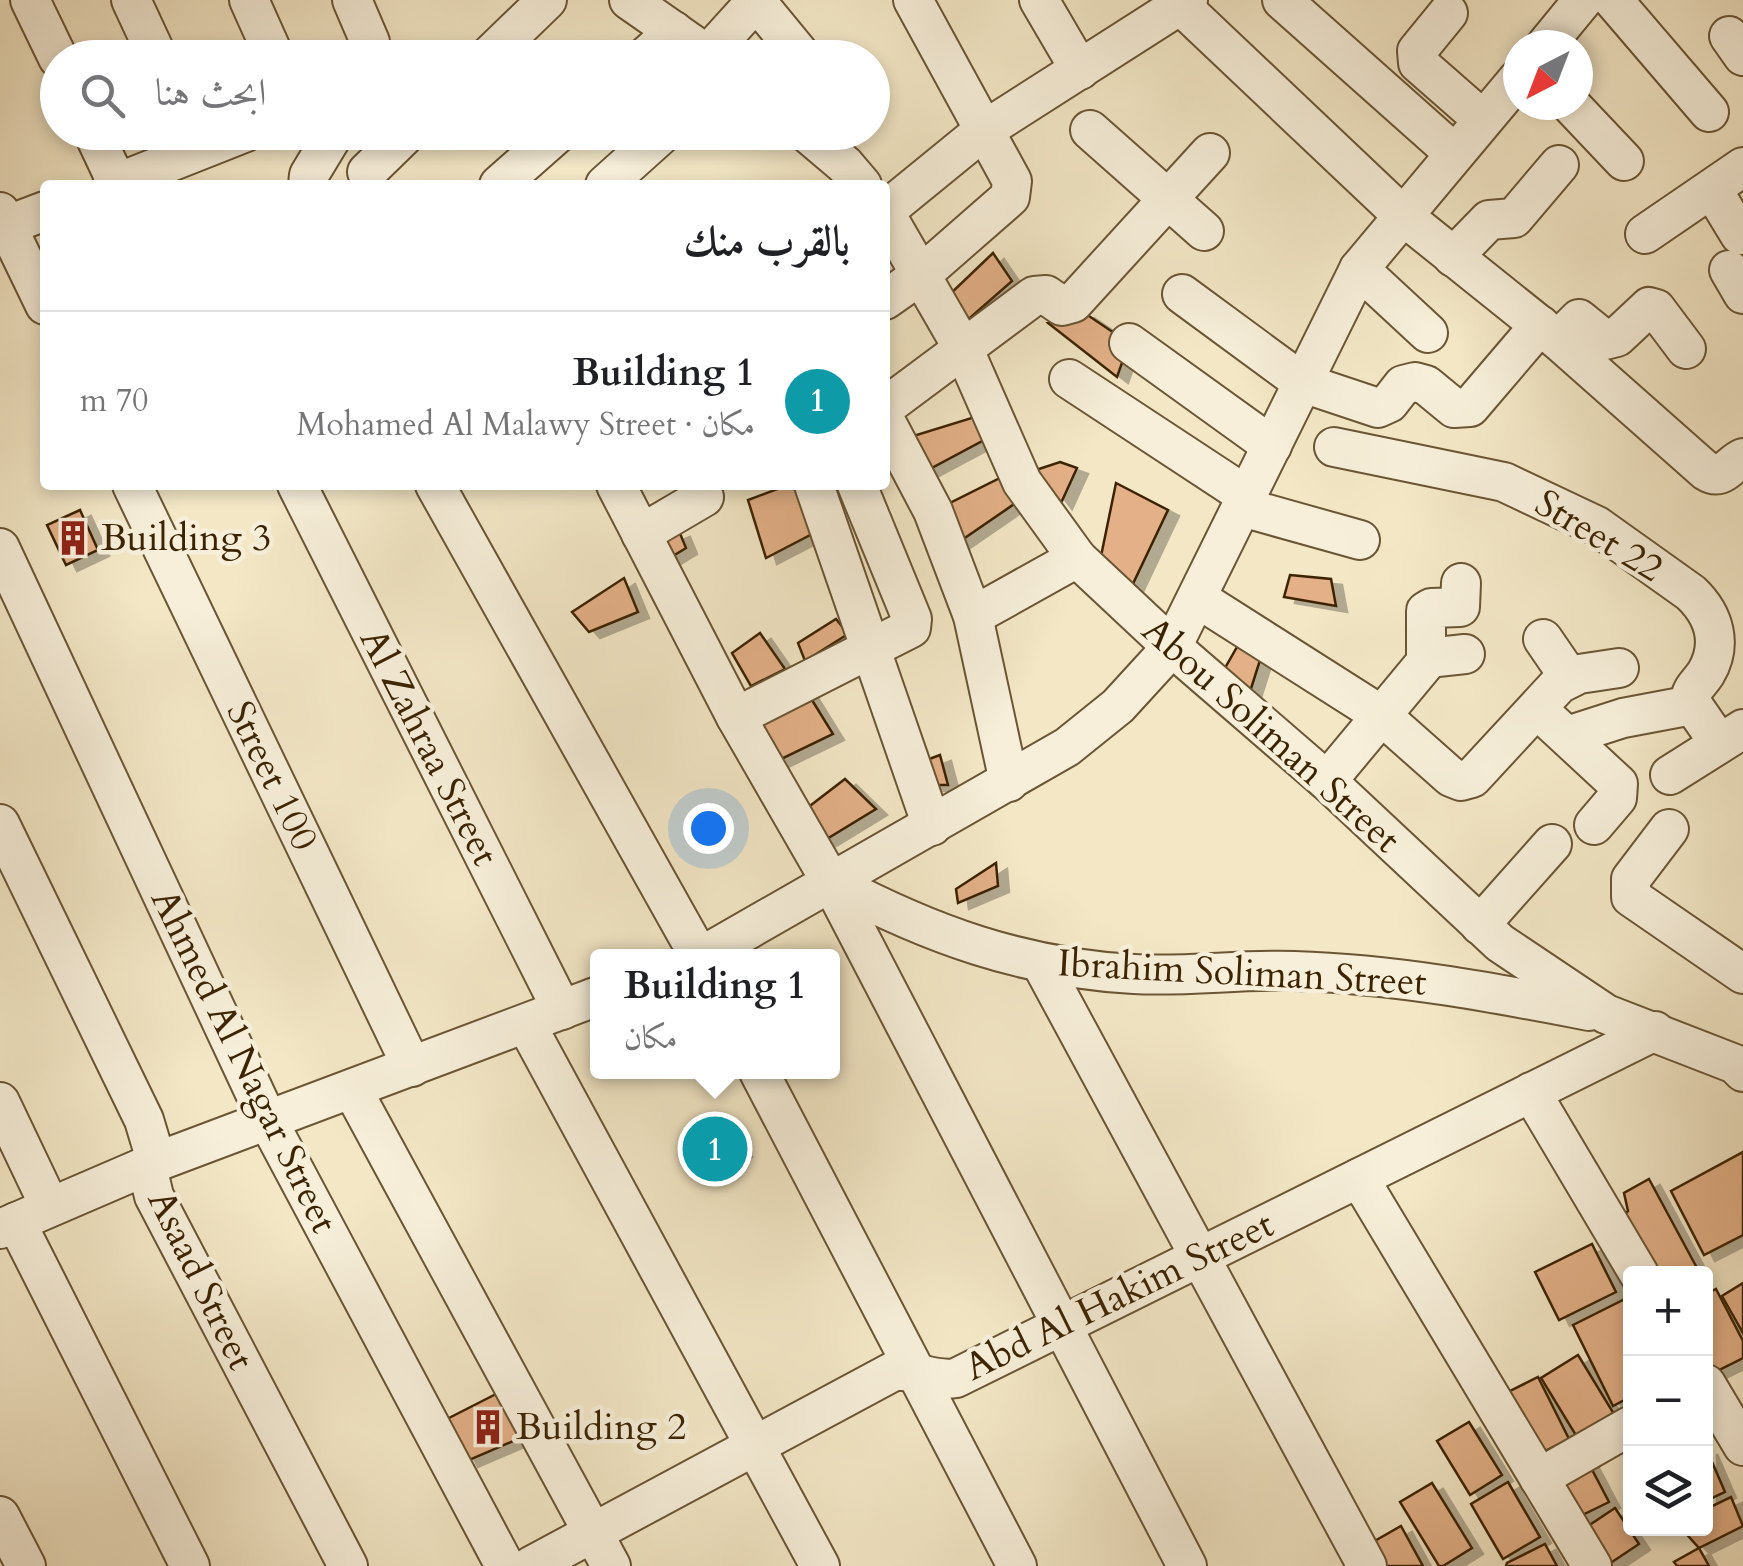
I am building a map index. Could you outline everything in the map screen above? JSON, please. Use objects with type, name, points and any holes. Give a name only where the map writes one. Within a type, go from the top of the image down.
[{"type":"street","points":[[30,0],[49,40]]},
{"type":"street","points":[[131,0],[150,40]]},
{"type":"street","points":[[249,0],[266,40]]},
{"type":"street","points":[[506,40],[547,0]]},
{"type":"street","points":[[890,296],[922,274],[1012,193],[1012,180],[913,0]]},
{"type":"street","points":[[1039,0],[1080,70]]},
{"type":"street","points":[[1282,0],[1454,153]]},
{"type":"street","points":[[723,40],[756,1],[788,40]]},
{"type":"street","points":[[890,208],[983,131],[1181,2],[1402,216],[1549,333],[1709,474],[1722,474],[1743,458]]},
{"type":"street","points":[[1560,30],[1585,2],[1709,112]]},
{"type":"street","points":[[366,7],[370,40]]},
{"type":"street","points":[[648,40],[653,12],[689,40]]},
{"type":"street","points":[[1448,12],[1417,51],[1416,59],[1483,120]]},
{"type":"street","points":[[713,949],[1009,782],[1080,737],[1118,706],[1172,648],[1359,269],[1503,97]]},
{"type":"street","points":[[1585,120],[1624,162]]},
{"type":"street","points":[[1090,130],[1204,231]]},
{"type":"street","points":[[106,150],[128,180]]},
{"type":"street","points":[[132,180],[183,150]]},
{"type":"street","points":[[308,180],[324,150]]},
{"type":"street","points":[[366,172],[389,150]]},
{"type":"street","points":[[505,180],[539,150]]},
{"type":"street","points":[[611,180],[644,150]]},
{"type":"street","points":[[821,150],[844,178]]},
{"type":"street","points":[[1009,782],[974,616],[890,396],[964,350],[1034,296],[1046,295],[1062,306],[1070,305],[1210,154]]},
{"type":"street","points":[[1453,257],[1489,220],[1511,219],[1516,215],[1559,165]]},
{"type":"street","points":[[1645,234],[1743,168]]},
{"type":"street","points":[[1712,189],[1737,266]]},
{"type":"street","points":[[40,212],[2,222],[40,295]]},
{"type":"street","name":"Abou Soliman Street","points":[[890,220],[964,350],[1022,482],[1077,558],[1500,943],[1606,1014],[1741,1055]]},
{"type":"street","points":[[1359,269],[1428,333]]},
{"type":"street","points":[[1182,294],[1302,383],[1378,408],[1389,403],[1404,385],[1415,382],[1426,385],[1454,408],[1470,407],[1549,333],[1579,319],[1605,340],[1614,339],[1649,307],[1659,312],[1686,349]]},
{"type":"street","points":[[1129,343],[1272,446]]},
{"type":"street","points":[[1069,379],[1244,502],[1360,540]]},
{"type":"street","name":"Street 22","points":[[1334,447],[1504,482],[1597,526],[1691,593],[1704,605],[1716,638],[1705,675],[1691,691],[1692,705]]},
{"type":"street","name":"Street 100","points":[[134,490],[412,1067]]},
{"type":"street","name":"Al Zahraa Street","points":[[300,490],[562,1010]]},
{"type":"street","points":[[438,490],[697,949]]},
{"type":"street","points":[[619,490],[736,717],[831,882],[1187,1566]]},
{"type":"street","points":[[816,490],[932,826]]},
{"type":"street","points":[[736,717],[907,632],[912,619],[859,490]]},
{"type":"street","points":[[641,534],[704,497]]},
{"type":"street","name":"Ahmed Al Nagar Street","points":[[0,548],[268,1122],[504,1566]]},
{"type":"street","points":[[974,616],[1077,558]]},
{"type":"street","points":[[1326,781],[1381,715],[1446,656],[1426,611],[1458,608],[1461,583]]},
{"type":"street","points":[[1197,598],[1381,715],[1451,777],[1462,781],[1472,778],[1569,677],[1619,668]]},
{"type":"street","points":[[1543,639],[1569,677]]},
{"type":"street","points":[[1567,736],[1623,718],[1692,705],[1731,736],[1670,776]]},
{"type":"street","points":[[1537,709],[1618,784],[1617,798],[1594,825]]},
{"type":"street","name":"Asaad Street","points":[[0,824],[144,1120],[153,1150],[149,1175],[154,1196],[348,1566]]},
{"type":"street","points":[[1668,830],[1630,879],[1631,898],[1743,974]]},
{"type":"street","points":[[1480,925],[1552,844]]},
{"type":"street","name":"Ibrahim Soliman Street","points":[[831,882],[899,918],[971,945],[1042,964],[1136,974],[1294,971],[1431,982],[1606,1014]]},
{"type":"street","points":[[1042,964],[1367,1566]]},
{"type":"street","points":[[22,1219],[151,1164],[590,999]]},
{"type":"street","points":[[526,1024],[820,1566]]},
{"type":"street","name":"Abd Al Hakim Street","points":[[530,1566],[894,1371],[956,1378],[1655,1031]]},
{"type":"street","points":[[764,1079],[1017,1566]]},
{"type":"street","points":[[352,1090],[611,1566]]},
{"type":"street","points":[[1530,1092],[1634,1266]]},
{"type":"street","points":[[0,1102],[22,1219],[190,1566]]},
{"type":"street","points":[[1359,1178],[1592,1566]]},
{"type":"street","points":[[1713,1396],[1743,1446]]},
{"type":"street","points":[[1540,1478],[1623,1430]]},
{"type":"street","points":[[0,1516],[26,1566]]},
{"type":"building","points":[[993,253],[1012,281],[963,324],[947,297]]},
{"type":"building","points":[[1083,312],[1129,343],[1117,377],[1048,323]]},
{"type":"building","points":[[978,416],[984,440],[926,471],[910,437]]},
{"type":"building","points":[[1060,462],[1077,468],[1061,503],[1036,470]]},
{"type":"building","points":[[1010,473],[1020,500],[956,544],[944,506]]},
{"type":"building","points":[[1116,483],[1168,510],[1130,590],[1099,566]]},
{"type":"building","points":[[775,490],[806,490],[814,533],[766,558],[748,500]]},
{"type":"building","name":"Building 3","points":[[80,510],[98,550],[66,565],[47,525]]},
{"type":"building","points":[[679,531],[686,548],[668,559],[655,541]]},
{"type":"building","points":[[1290,575],[1331,579],[1336,606],[1284,597]]},
{"type":"building","points":[[624,578],[638,612],[589,632],[572,612]]},
{"type":"building","points":[[836,619],[848,634],[805,661],[798,643]]},
{"type":"building","points":[[760,633],[785,669],[751,686],[732,653]]},
{"type":"building","points":[[1241,640],[1262,654],[1248,698],[1221,675]]},
{"type":"building","points":[[807,692],[833,734],[773,763],[749,722]]},
{"type":"building","points":[[940,755],[948,785],[930,785],[924,761]]},
{"type":"building","points":[[845,779],[876,809],[825,840],[802,812]]},
{"type":"building","points":[[996,863],[998,886],[958,903],[956,889]]},
{"type":"building","points":[[728,1127],[741,1151],[701,1172],[689,1148]]},
{"type":"building","points":[[1743,1152],[1743,1235],[1704,1255],[1671,1191]]},
{"type":"building","points":[[1649,1179],[1696,1266],[1646,1266],[1621,1218],[1628,1211],[1624,1193]]},
{"type":"building","points":[[1592,1244],[1616,1292],[1559,1320],[1535,1272]]},
{"type":"building","points":[[1743,1283],[1743,1333],[1722,1296]]},
{"type":"building","points":[[1716,1289],[1743,1341],[1743,1358],[1713,1373],[1713,1356]]},
{"type":"building","points":[[1623,1300],[1623,1401],[1613,1406],[1573,1325]]},
{"type":"building","points":[[1578,1355],[1614,1414],[1577,1437],[1541,1378]]},
{"type":"building","points":[[1538,1377],[1569,1439],[1533,1457],[1502,1395]]},
{"type":"building","name":"Building 2","points":[[506,1389],[525,1436],[467,1461],[447,1419]]},
{"type":"building","points":[[1469,1422],[1502,1475],[1470,1495],[1437,1441]]},
{"type":"building","points":[[1578,1443],[1609,1502],[1572,1520],[1542,1461]]},
{"type":"building","points":[[1713,1464],[1725,1492],[1713,1498]]},
{"type":"building","points":[[1508,1482],[1540,1537],[1503,1559],[1471,1504]]},
{"type":"building","points":[[1432,1483],[1472,1548],[1443,1566],[1439,1566],[1400,1502]]},
{"type":"building","points":[[1731,1497],[1743,1526],[1699,1548],[1688,1536],[1713,1536],[1713,1506]]},
{"type":"building","points":[[1615,1508],[1623,1520],[1623,1536],[1634,1536],[1639,1544],[1606,1566],[1582,1530]]},
{"type":"building","points":[[1401,1526],[1423,1566],[1377,1566],[1366,1546]]},
{"type":"building","points":[[1545,1544],[1557,1566],[1506,1566],[1507,1563]]},
{"type":"building","points":[[1699,1548],[1709,1566],[1677,1566],[1674,1562]]},
{"type":"place","name":"Building 3","points":[[73,538]]},
{"type":"place","name":"Building 1","points":[[715,1149]]},
{"type":"place","name":"Building 2","points":[[488,1427]]}]
